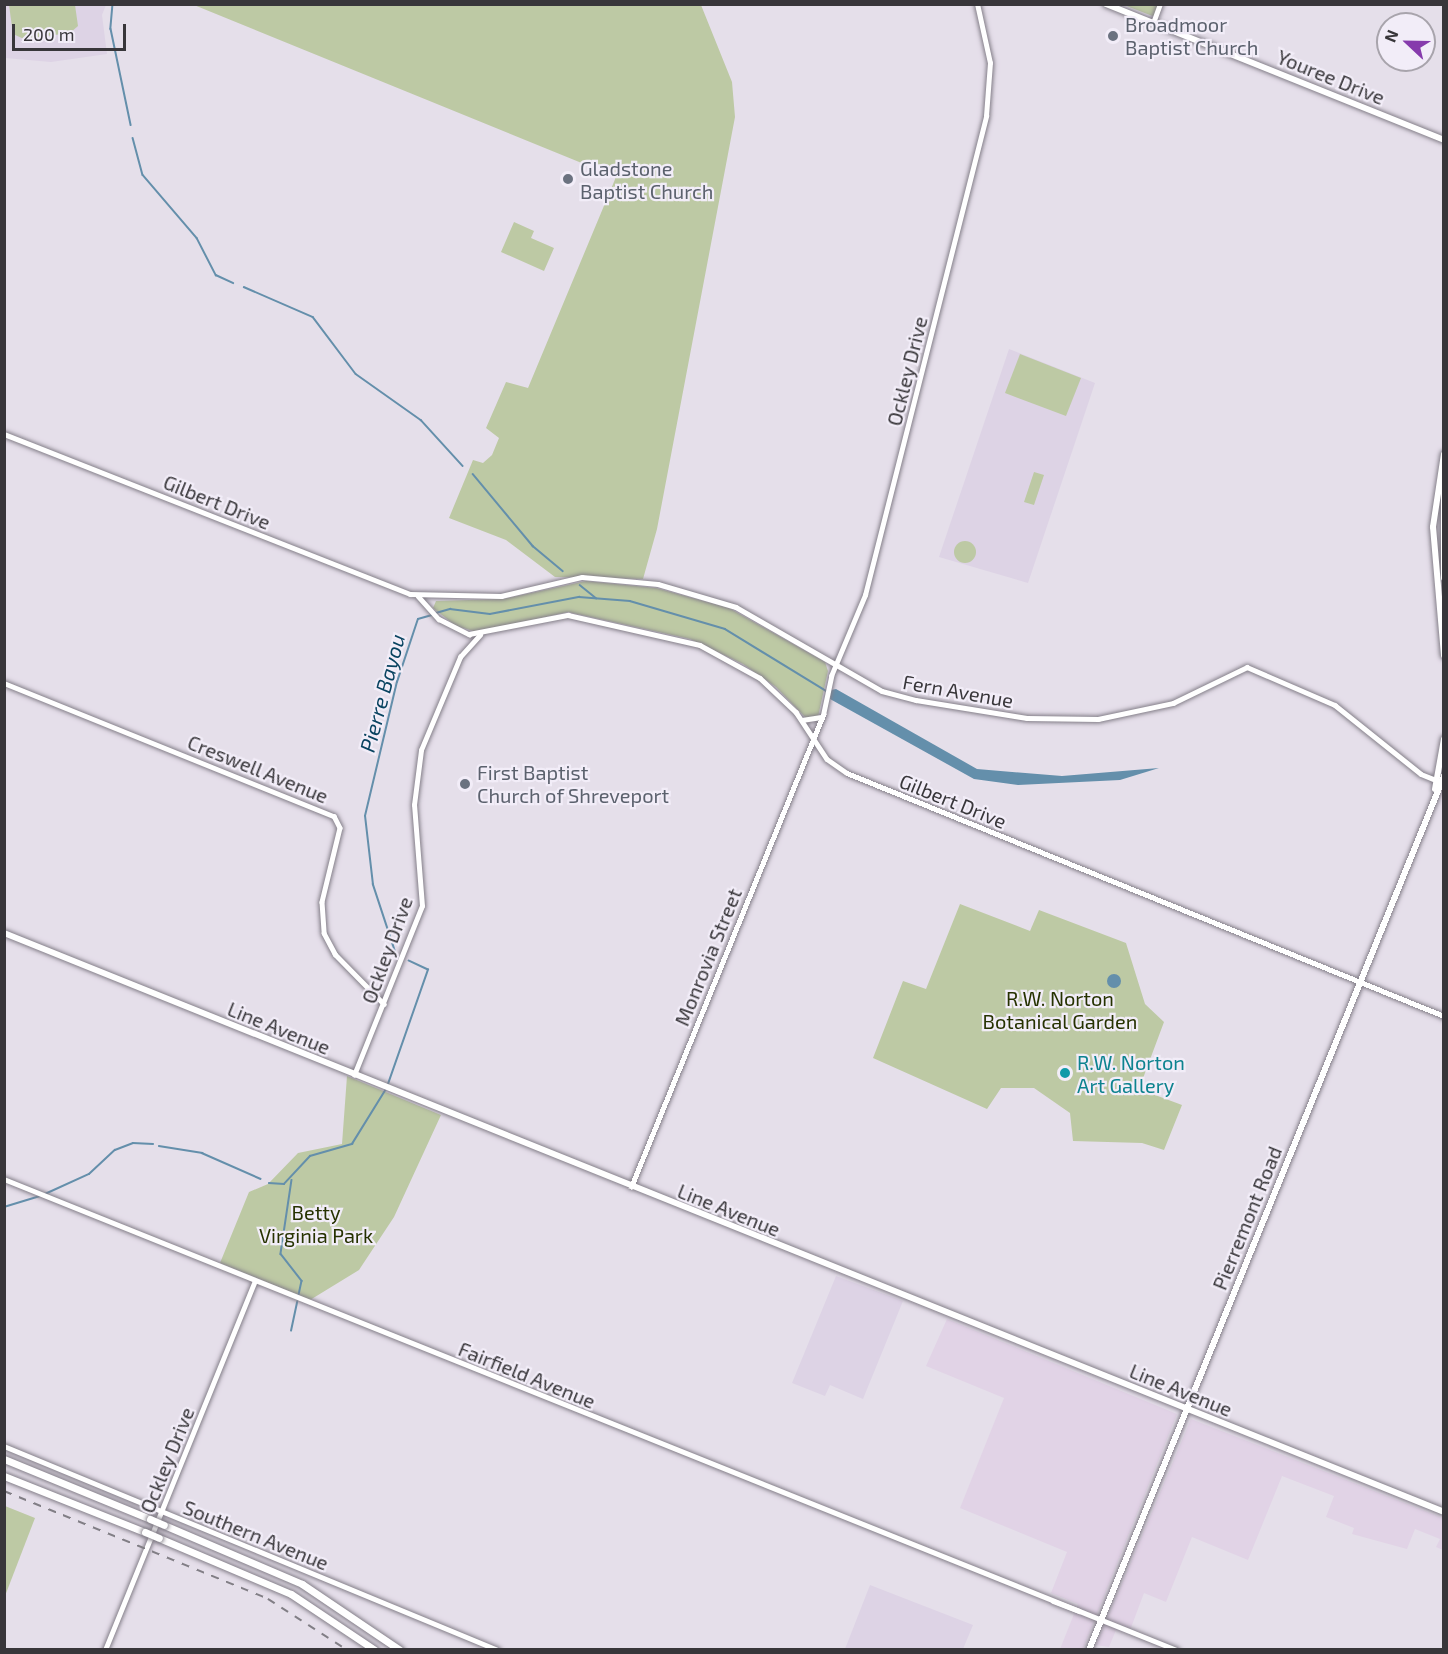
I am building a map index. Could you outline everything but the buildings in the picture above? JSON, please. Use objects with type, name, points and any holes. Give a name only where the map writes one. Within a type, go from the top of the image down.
[{"type":"highway","points":[[4,1459],[302,1584],[400,1650]]},
{"type":"highway","points":[[4,1476],[146,1532],[291,1594],[375,1650]]},
{"type":"main road","name":"Youree Drive","points":[[1106,4],[1443,140]]},
{"type":"main road","points":[[1443,454],[1437,513],[1443,656]]},
{"type":"main road","points":[[1443,481],[1437,513],[1443,578]]},
{"type":"main road","name":"Pierremont Road","points":[[1089,1650],[1442,781],[1443,739]]},
{"type":"main road","name":"Line Avenue","points":[[4,933],[377,1086],[1443,1512]]},
{"type":"street","name":"Ockley Drive","points":[[813,737],[823,712],[829,679],[865,595],[986,116],[990,63],[977,4]]},
{"type":"street","points":[[1153,23],[1160,4]]},
{"type":"street","name":"Gilbert Drive","points":[[4,434],[418,596]]},
{"type":"street","name":"Fern Avenue","points":[[418,596],[501,596],[582,577],[658,584],[736,607],[893,695],[1064,721],[1157,708],[1247,667],[1335,705],[1421,774],[1442,781]]},
{"type":"street","points":[[418,596],[435,616],[459,632],[480,635]]},
{"type":"street","name":"Gilbert Drive","points":[[480,635],[568,615],[687,641],[760,678],[802,720],[833,765],[860,779],[1443,1016]]},
{"type":"street","name":"Ockley Drive","points":[[353,1076],[422,906],[414,805],[421,750],[460,657],[480,635]]},
{"type":"street","name":"Creswell Avenue","points":[[4,683],[334,816],[340,828],[322,902],[324,933],[338,957],[384,1004]]},
{"type":"street","points":[[802,720],[823,712]]},
{"type":"street","name":"Monrovia Street","points":[[631,1188],[813,737]]},
{"type":"street","name":"Fairfield Avenue","points":[[4,1179],[1177,1650]]},
{"type":"street","name":"Ockley Drive","points":[[105,1650],[255,1281]]},
{"type":"street","name":"Southern Avenue","points":[[4,1446],[161,1513],[498,1650]]},
{"type":"shaded area","points":[[4,5],[106,5],[102,15],[107,54],[51,62],[5,58]]},
{"type":"shaded area","points":[[1009,349],[1095,383],[1028,583],[939,557]]},
{"type":"shaded area","points":[[836,1276],[903,1301],[863,1399],[830,1385],[825,1396],[792,1383]]},
{"type":"shaded area","points":[[947,1319],[1177,1414],[1083,1649],[1060,1649],[1078,1604],[1051,1593],[1067,1552],[960,1508],[1004,1398],[926,1366]]},
{"type":"shaded area","points":[[1191,1419],[1443,1518],[1443,1550],[1436,1547],[1440,1539],[1415,1529],[1407,1549],[1352,1534],[1354,1528],[1326,1517],[1334,1496],[1282,1476],[1248,1560],[1192,1537],[1166,1602],[1144,1593],[1129,1633],[1116,1630],[1109,1647],[1096,1645]]},
{"type":"shaded area","points":[[870,1585],[973,1625],[963,1649],[845,1649]]},
{"type":"green space","points":[[9,5],[75,5],[78,26],[70,33],[24,39],[13,34]]},
{"type":"green space","points":[[194,5],[701,5],[732,82],[735,117],[657,529],[643,579],[555,577],[506,540],[449,518],[473,460],[483,463],[492,455],[499,438],[486,428],[506,382],[528,388],[616,177]]},
{"type":"green space","points":[[1124,5],[1160,5],[1155,17]]},
{"type":"green space","points":[[514,222],[534,231],[531,238],[554,248],[544,271],[501,252]]},
{"type":"green space","points":[[1020,354],[1081,378],[1066,416],[1005,393]]},
{"type":"green space","points":[[1034,472],[1044,475],[1034,505],[1024,502]]},
{"type":"green space","points":[[965,541],[973,544],[976,552],[973,560],[965,563],[957,560],[954,552],[957,544]]},
{"type":"green space","points":[[586,581],[656,588],[729,608],[825,662],[828,671],[818,717],[806,718],[776,687],[743,664],[690,639],[568,612],[477,632],[456,626],[433,608],[436,601],[503,599]]},
{"type":"green space","name":"R.W. Norton Botanical Garden","points":[[960,904],[1030,931],[1039,910],[1126,943],[1145,1004],[1164,1022],[1139,1089],[1182,1105],[1164,1150],[1142,1143],[1073,1141],[1070,1113],[1034,1088],[1001,1088],[987,1109],[873,1058],[903,981],[926,989]]},
{"type":"green space","name":"Betty Virginia Park","points":[[347,1076],[441,1115],[394,1217],[359,1270],[310,1300],[220,1263],[249,1192],[268,1184],[298,1153],[342,1144]]},
{"type":"green space","points":[[5,1506],[35,1518],[5,1596]]},
{"type":"water","points":[[836,689],[977,769],[1062,776],[1159,768],[1120,780],[1018,785],[974,779],[830,699],[831,690]]},
{"type":"water","points":[[1114,974],[1119,976],[1121,981],[1119,986],[1114,988],[1109,986],[1107,981],[1109,976]]},
{"type":"waterway","points":[[113,4],[111,29],[131,125]]},
{"type":"waterway","points":[[133,138],[143,175],[197,238],[216,275],[233,283]]},
{"type":"waterway","points":[[244,287],[313,317],[356,374],[421,420],[463,466]]},
{"type":"waterway","points":[[473,474],[533,546],[563,571]]},
{"type":"waterway","points":[[580,585],[596,598]]},
{"type":"waterway","name":"Pierre Bayou","points":[[436,613],[450,609],[490,614],[579,597],[630,601],[725,629],[830,693]]},
{"type":"waterway","name":"Pierre Bayou","points":[[396,955],[373,885],[365,816],[397,682],[418,619],[432,615]]},
{"type":"waterway","name":"Pierre Bayou","points":[[388,1084],[428,970],[409,961]]},
{"type":"waterway","points":[[269,1183],[284,1184],[310,1156],[352,1144],[386,1089]]},
{"type":"waterway","points":[[45,1194],[89,1174],[115,1150],[133,1143],[153,1144]]},
{"type":"waterway","points":[[159,1146],[202,1153],[261,1179]]},
{"type":"waterway","points":[[292,1180],[281,1254],[302,1281],[299,1295]]},
{"type":"waterway","points":[[4,1207],[41,1196]]},
{"type":"waterway","points":[[291,1331],[297,1302]]},
{"type":"railway","points":[[4,1491],[268,1599],[347,1650]]},
{"type":"place","name":"Broadmoor Baptist Church","points":[[1113,36]]},
{"type":"place","name":"Gladstone Baptist Church","points":[[568,179]]},
{"type":"place","name":"First Baptist Church of Shreveport","points":[[465,784]]},
{"type":"place","name":"R.W. Norton Art Gallery","points":[[1065,1073]]}]
